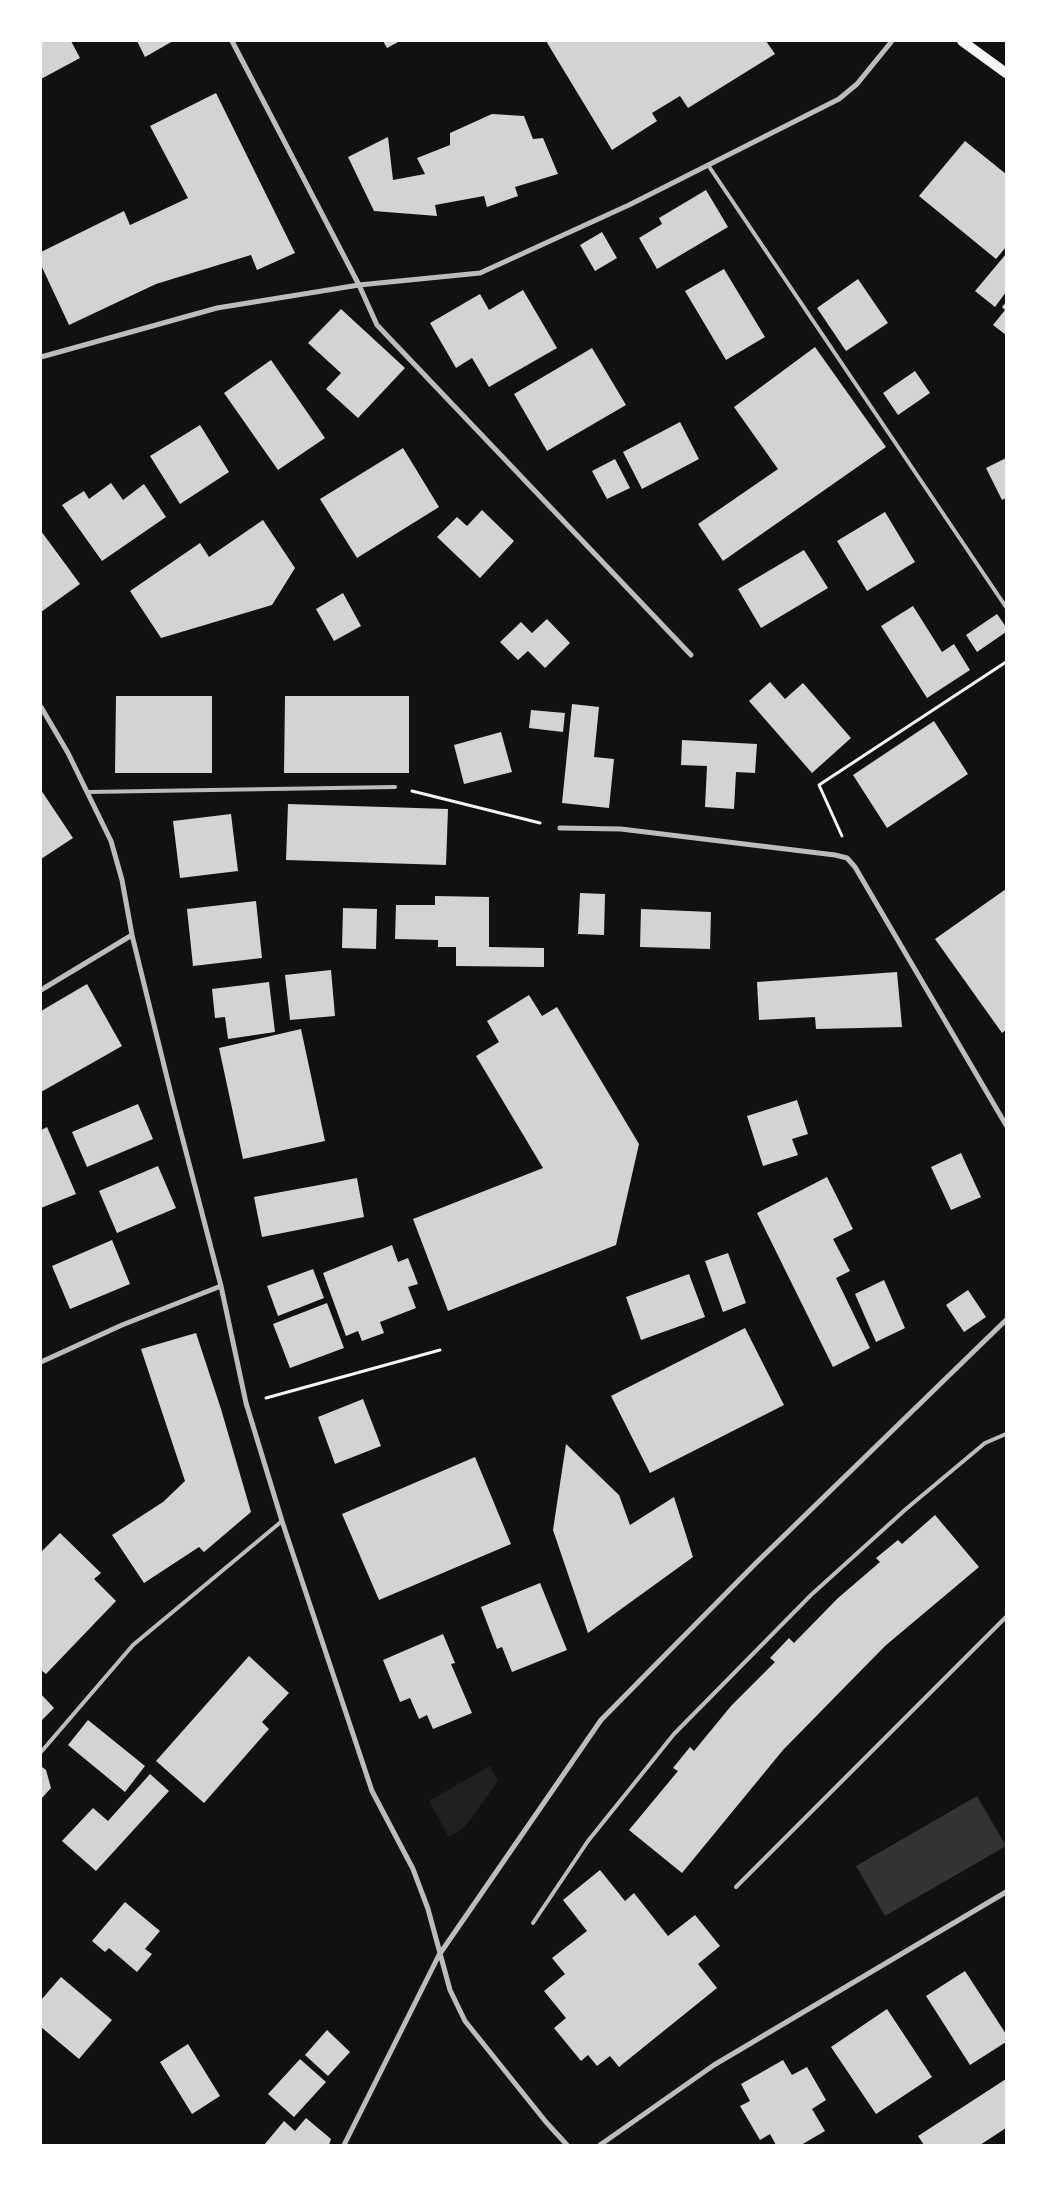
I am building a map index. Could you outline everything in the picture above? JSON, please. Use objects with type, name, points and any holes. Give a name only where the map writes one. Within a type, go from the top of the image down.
[{"type":"main road","points":[[962,41],[1006,73]]},
{"type":"street","points":[[232,41],[359,285],[377,325],[691,655]]},
{"type":"street","points":[[41,357],[217,308],[359,285],[480,273],[629,205],[839,99],[858,84],[892,41]]},
{"type":"street","points":[[41,707],[88,792],[111,841],[122,880],[132,934],[221,1286],[246,1404],[282,1521],[372,1792],[412,1869],[428,1909],[450,1990],[465,2021],[546,2122],[567,2145]]},
{"type":"street","points":[[560,828],[621,830],[835,855],[847,858],[855,867],[1006,1125]]},
{"type":"street","points":[[41,990],[132,934]]},
{"type":"street","points":[[41,1362],[122,1325],[221,1286]]},
{"type":"street","points":[[344,2145],[439,1955],[601,1720],[756,1564],[1006,1320]]},
{"type":"street","points":[[600,2145],[714,2065],[1006,1892]]},
{"type":"lane","points":[[708,165],[1006,607]]},
{"type":"lane","points":[[88,792],[395,787]]},
{"type":"lane","points":[[533,1923],[588,1841],[674,1734],[811,1595],[892,1522],[985,1443],[1006,1434]]},
{"type":"lane","points":[[41,1752],[133,1645],[282,1521]]},
{"type":"lane","points":[[736,1887],[1006,1617]]},
{"type":"path","points":[[855,867],[819,785],[1006,662]]},
{"type":"path","points":[[395,787],[560,828]]},
{"type":"path","points":[[246,1404],[440,1350]]},
{"type":"shaded area","points":[[490,1766],[498,1781],[464,1828],[449,1837],[429,1801]]},
{"type":"shaded area","points":[[977,1796],[1006,1846],[885,1916],[856,1866]]},
{"type":"building","points":[[41,41],[71,41],[80,58],[41,79]]},
{"type":"building","points":[[137,41],[173,41],[145,57]]},
{"type":"building","points":[[383,41],[400,41],[387,48]]},
{"type":"building","points":[[546,41],[766,41],[775,54],[688,108],[680,96],[652,113],[657,121],[612,150]]},
{"type":"building","points":[[216,93],[295,253],[257,270],[251,255],[156,284],[69,325],[41,265],[41,252],[124,211],[130,225],[188,198],[150,126]]},
{"type":"building","points":[[492,114],[524,116],[533,139],[543,138],[558,174],[515,187],[518,196],[487,207],[484,196],[435,205],[437,216],[374,211],[348,157],[388,137],[393,180],[425,174],[417,158],[450,145],[450,133]]},
{"type":"building","points":[[965,141],[1006,174],[1006,247],[996,259],[919,196]]},
{"type":"building","points":[[706,190],[728,227],[657,269],[639,238],[662,224],[659,218]]},
{"type":"building","points":[[602,232],[617,258],[595,271],[580,245]]},
{"type":"building","points":[[1006,254],[1006,292],[995,307],[975,291]]},
{"type":"building","points":[[724,269],[765,337],[726,360],[685,291]]},
{"type":"building","points":[[858,279],[888,323],[846,351],[817,308]]},
{"type":"building","points":[[523,290],[557,348],[489,387],[472,358],[456,368],[430,323],[480,294],[489,310]]},
{"type":"building","points":[[1006,302],[1006,335],[993,325],[1005,310],[1002,307]]},
{"type":"building","points":[[341,309],[405,368],[358,418],[326,389],[341,373],[308,343]]},
{"type":"building","points":[[815,347],[886,447],[723,561],[698,524],[778,469],[734,407]]},
{"type":"building","points":[[592,348],[626,405],[547,451],[514,394]]},
{"type":"building","points":[[271,360],[325,438],[278,470],[224,393]]},
{"type":"building","points":[[915,371],[930,393],[898,415],[883,393]]},
{"type":"building","points":[[680,422],[699,459],[642,489],[623,452]]},
{"type":"building","points":[[200,425],[229,472],[180,504],[150,456]]},
{"type":"building","points":[[403,448],[439,507],[357,558],[320,499]]},
{"type":"building","points":[[1006,458],[1006,498],[1002,500],[986,468]]},
{"type":"building","points":[[615,459],[630,488],[607,499],[592,471]]},
{"type":"building","points":[[111,483],[123,500],[144,484],[166,517],[102,561],[62,505],[84,491],[89,499]]},
{"type":"building","points":[[482,510],[514,541],[480,578],[437,537],[457,517],[467,526]]},
{"type":"building","points":[[885,512],[915,562],[867,591],[837,541]]},
{"type":"building","points":[[263,520],[295,568],[272,605],[161,638],[130,591],[200,543],[209,557]]},
{"type":"building","points":[[41,531],[80,584],[41,612]]},
{"type":"building","points":[[804,550],[828,588],[761,628],[738,589]]},
{"type":"building","points":[[343,593],[361,626],[334,641],[316,609]]},
{"type":"building","points":[[913,606],[942,652],[954,644],[970,670],[927,698],[881,626]]},
{"type":"building","points":[[997,614],[1006,627],[1006,632],[977,652],[966,635]]},
{"type":"building","points":[[547,619],[570,643],[545,668],[528,651],[518,660],[500,642],[521,622],[532,633]]},
{"type":"building","points":[[770,682],[785,699],[803,683],[851,738],[812,773],[749,701]]},
{"type":"building","points":[[116,696],[212,696],[212,773],[115,773]]},
{"type":"building","points":[[285,696],[409,696],[409,773],[284,773]]},
{"type":"building","points":[[572,704],[599,707],[594,757],[614,759],[609,808],[562,803]]},
{"type":"building","points":[[531,710],[565,713],[563,732],[529,728]]},
{"type":"building","points":[[934,721],[968,774],[887,828],[853,775]]},
{"type":"building","points":[[501,732],[512,772],[464,784],[454,745]]},
{"type":"building","points":[[682,740],[757,744],[755,773],[736,772],[734,809],[705,807],[707,766],[681,765]]},
{"type":"building","points":[[41,790],[73,838],[41,859]]},
{"type":"building","points":[[288,804],[448,809],[446,865],[286,860]]},
{"type":"building","points":[[231,814],[238,871],[180,878],[173,821]]},
{"type":"building","points":[[1006,889],[1006,1030],[1002,1033],[935,939]]},
{"type":"building","points":[[580,893],[605,894],[604,935],[578,934]]},
{"type":"building","points":[[435,896],[489,897],[489,947],[544,948],[544,967],[456,966],[456,947],[438,947],[438,940],[395,939],[396,905],[435,905]]},
{"type":"building","points":[[256,901],[262,958],[193,966],[187,909]]},
{"type":"building","points":[[343,908],[377,909],[376,949],[342,948]]},
{"type":"building","points":[[641,909],[711,912],[710,949],[640,947]]},
{"type":"building","points":[[331,970],[335,1016],[290,1020],[285,975]]},
{"type":"building","points":[[897,972],[902,1027],[816,1029],[815,1017],[759,1020],[757,982]]},
{"type":"building","points":[[269,982],[275,1032],[228,1039],[225,1017],[215,1018],[212,989]]},
{"type":"building","points":[[87,984],[122,1046],[41,1092],[41,1011]]},
{"type":"building","points":[[529,995],[542,1016],[557,1007],[639,1144],[616,1245],[448,1311],[413,1219],[543,1168],[476,1056],[499,1042],[487,1021]]},
{"type":"building","points":[[301,1029],[325,1141],[243,1159],[219,1048]]},
{"type":"building","points":[[797,1100],[808,1134],[792,1139],[798,1155],[763,1166],[747,1116]]},
{"type":"building","points":[[138,1104],[153,1139],[87,1167],[72,1132]]},
{"type":"building","points":[[47,1127],[76,1194],[41,1208],[41,1130]]},
{"type":"building","points":[[961,1153],[981,1197],[951,1210],[931,1167]]},
{"type":"building","points":[[158,1166],[176,1208],[117,1233],[99,1191]]},
{"type":"building","points":[[827,1177],[853,1229],[833,1239],[850,1271],[836,1278],[870,1348],[833,1367],[757,1213]]},
{"type":"building","points":[[357,1178],[364,1217],[262,1237],[254,1197]]},
{"type":"building","points":[[112,1240],[130,1284],[70,1309],[52,1266]]},
{"type":"building","points":[[392,1245],[398,1262],[408,1258],[418,1284],[408,1287],[416,1308],[380,1322],[384,1333],[362,1341],[358,1331],[346,1336],[323,1273]]},
{"type":"building","points":[[728,1253],[746,1303],[723,1312],[705,1261]]},
{"type":"building","points":[[313,1269],[324,1298],[278,1316],[267,1286]]},
{"type":"building","points":[[689,1274],[705,1317],[641,1340],[626,1297]]},
{"type":"building","points":[[884,1280],[905,1328],[876,1342],[855,1294]]},
{"type":"building","points":[[968,1290],[986,1317],[964,1332],[946,1305]]},
{"type":"building","points":[[327,1303],[344,1348],[290,1368],[273,1324]]},
{"type":"building","points":[[745,1328],[784,1405],[650,1473],[611,1396]]},
{"type":"building","points":[[196,1333],[221,1409],[251,1512],[204,1552],[199,1547],[144,1583],[112,1535],[163,1502],[185,1481],[141,1349]]},
{"type":"building","points":[[363,1399],[381,1446],[335,1464],[318,1417]]},
{"type":"building","points":[[566,1444],[619,1495],[630,1525],[674,1497],[693,1557],[588,1633],[553,1530]]},
{"type":"building","points":[[475,1457],[511,1544],[379,1600],[342,1514]]},
{"type":"building","points":[[935,1515],[979,1567],[885,1646],[783,1750],[682,1873],[629,1830],[678,1771],[673,1768],[690,1747],[694,1751],[731,1706],[775,1662],[770,1658],[789,1638],[794,1643],[838,1598],[880,1562],[876,1558],[898,1540],[902,1544]]},
{"type":"building","points":[[60,1533],[101,1573],[94,1579],[116,1601],[46,1674],[41,1670],[41,1552]]},
{"type":"building","points":[[540,1583],[567,1650],[512,1672],[502,1647],[497,1649],[481,1607]]},
{"type":"building","points":[[443,1634],[455,1663],[451,1664],[472,1713],[433,1729],[427,1715],[419,1719],[410,1698],[400,1702],[383,1660]]},
{"type":"building","points":[[249,1656],[289,1693],[262,1722],[269,1729],[204,1803],[156,1761]]},
{"type":"building","points":[[41,1694],[54,1708],[41,1721]]},
{"type":"building","points":[[88,1720],[145,1766],[125,1792],[68,1745]]},
{"type":"building","points":[[41,1766],[46,1770],[51,1788],[41,1799]]},
{"type":"building","points":[[150,1774],[169,1791],[96,1871],[62,1841],[93,1808],[108,1821]]},
{"type":"building","points":[[600,1870],[625,1901],[634,1893],[668,1936],[695,1915],[720,1946],[698,1964],[717,1988],[619,2067],[610,2056],[597,2066],[588,2055],[581,2061],[554,2028],[566,2018],[544,1991],[565,1974],[552,1958],[587,1931],[563,1900]]},
{"type":"building","points":[[125,1902],[160,1931],[145,1949],[152,1954],[137,1972],[109,1948],[105,1952],[92,1941]]},
{"type":"building","points":[[965,1971],[1006,2034],[1006,2042],[970,2065],[926,1996]]},
{"type":"building","points":[[61,1977],[112,2020],[79,2059],[41,2027],[41,2000]]},
{"type":"building","points":[[887,2009],[932,2077],[876,2114],[831,2047]]},
{"type":"building","points":[[327,2030],[350,2052],[328,2076],[305,2055]]},
{"type":"building","points":[[188,2044],[220,2096],[192,2114],[160,2062]]},
{"type":"building","points":[[300,2059],[326,2082],[294,2117],[268,2094]]},
{"type":"building","points":[[783,2060],[792,2075],[807,2067],[826,2100],[812,2109],[825,2131],[801,2145],[776,2145],[770,2134],[760,2140],[740,2106],[750,2101],[741,2084]]},
{"type":"building","points":[[1006,2079],[1006,2128],[980,2145],[924,2145],[918,2136]]},
{"type":"building","points":[[306,2118],[331,2139],[329,2145],[264,2145],[284,2121],[295,2131]]}]
